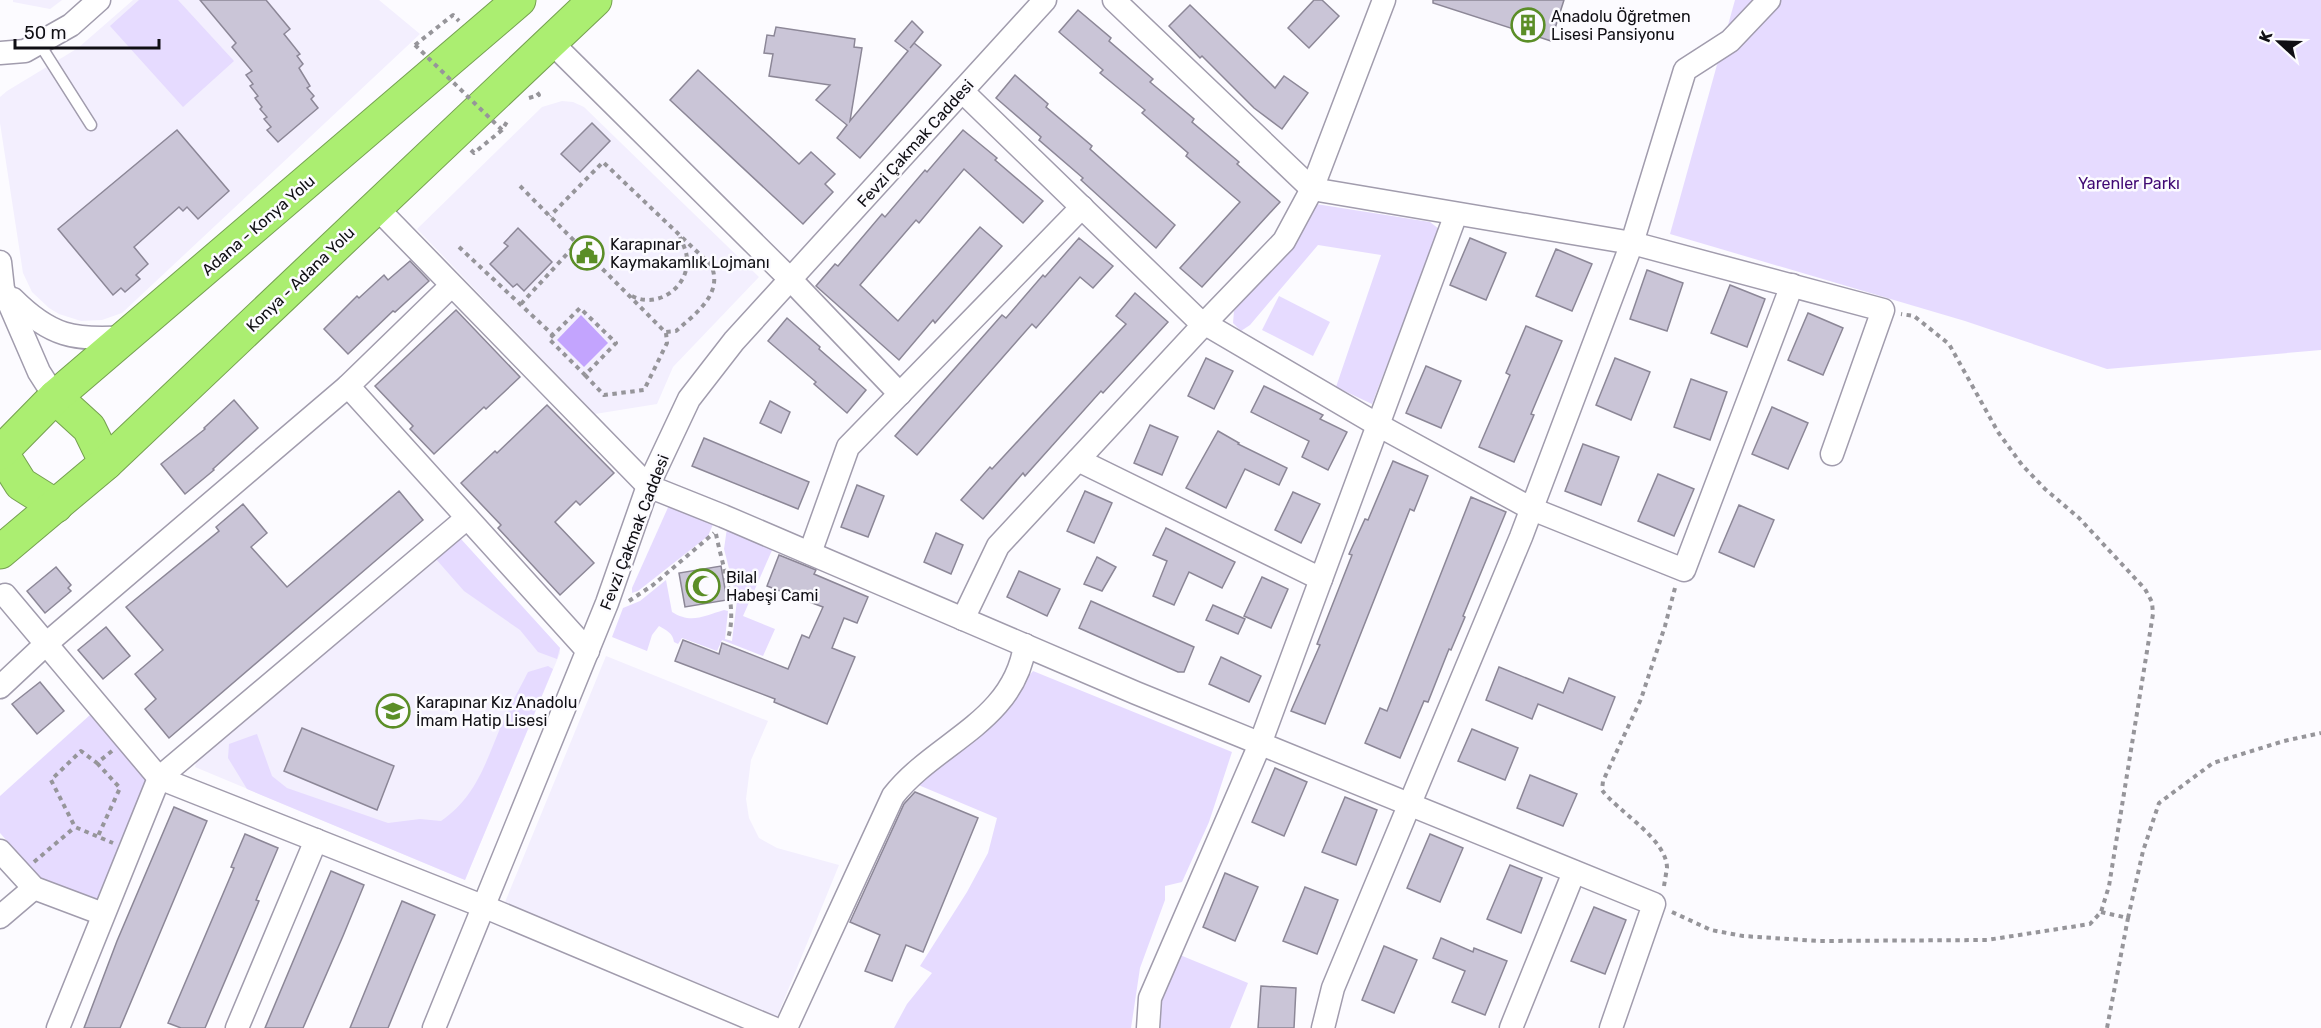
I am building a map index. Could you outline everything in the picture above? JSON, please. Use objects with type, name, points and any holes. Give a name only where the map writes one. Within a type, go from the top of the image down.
[{"type":"highway","name":"Adana - Konya Yolu","points":[[0,452],[56,397],[519,0]]},
{"type":"highway","name":"Konya - Adana Yolu","points":[[0,552],[106,463],[550,40],[595,0]]},
{"type":"highway","points":[[56,397],[89,429],[106,463]]},
{"type":"highway","points":[[0,452],[21,484],[56,506]]},
{"type":"street","points":[[0,53],[25,51],[39,44],[71,25],[99,0]]},
{"type":"street","name":"Fevzi Çakmak Caddesi","points":[[434,1028],[607,603],[648,486],[689,399],[734,341],[1045,0]]},
{"type":"street","points":[[1114,0],[1312,189],[1632,243],[1883,310],[1832,454]]},
{"type":"street","points":[[1323,1028],[1333,988],[1532,509],[1632,243],[1685,70],[1730,41],[1769,0]]},
{"type":"street","points":[[963,619],[998,546],[1284,241],[1312,189],[1376,5]]},
{"type":"street","points":[[550,40],[790,279],[900,394]]},
{"type":"street","points":[[962,91],[1197,319],[1378,425],[1532,509],[1684,570],[1792,285]]},
{"type":"street","points":[[376,207],[648,486],[1260,744],[1654,904],[1611,1028]]},
{"type":"street","points":[[810,553],[848,447],[1082,207]]},
{"type":"street","points":[[1148,1028],[1150,998],[1260,744],[1456,214]]},
{"type":"street","points":[[0,262],[2,295],[39,372],[56,397]]},
{"type":"street","points":[[0,687],[46,644],[348,386],[451,286]]},
{"type":"street","points":[[2,295],[32,318],[50,329],[67,335],[93,340],[128,337]]},
{"type":"street","points":[[348,386],[588,651]]},
{"type":"street","points":[[1077,460],[1322,579]]},
{"type":"street","points":[[58,1028],[159,778],[467,518]]},
{"type":"street","points":[[5,595],[159,778],[485,907],[773,1028]]},
{"type":"street","points":[[786,1028],[893,796],[914,775],[988,714],[1000,700],[1022,665],[1025,645]]},
{"type":"street","points":[[237,1028],[316,840]]},
{"type":"street","points":[[0,851],[27,881],[103,914]]},
{"type":"street","points":[[1511,1028],[1574,872]]},
{"type":"street","points":[[0,917],[27,881]]},
{"type":"lane","points":[[39,44],[91,125]]},
{"type":"path","points":[[453,15],[415,45],[502,130],[474,153]]},
{"type":"path","points":[[549,216],[603,162],[711,266],[716,279],[712,295],[676,331],[665,332]]},
{"type":"path","points":[[520,186],[665,332],[667,343],[644,390],[604,395],[549,339],[580,308],[616,343],[585,375]]},
{"type":"path","points":[[626,292],[636,298],[648,300],[661,298],[681,284],[686,272],[687,260],[679,235]]},
{"type":"path","points":[[521,304],[577,243]]},
{"type":"path","points":[[459,247],[554,335]]},
{"type":"path","points":[[1684,570],[1673,593],[1665,626],[1641,699],[1602,790],[1609,800],[1658,846],[1667,865],[1664,886],[1654,904],[1712,930],[1743,936],[1819,941],[1987,940],[2090,924],[2101,912],[2109,886],[2154,614],[2152,602],[2145,588],[2099,539],[2022,465],[1998,432],[1949,344],[1914,316],[1883,310]]},
{"type":"path","points":[[607,603],[629,601],[708,540],[715,530],[731,609],[731,629],[728,638]]},
{"type":"path","points":[[2107,1028],[2143,851],[2159,803],[2213,763],[2284,741],[2321,733]]},
{"type":"path","points":[[98,763],[126,739]]},
{"type":"path","points":[[98,836],[120,788],[98,763],[81,751],[51,780],[75,827],[129,849]]},
{"type":"path","points":[[27,881],[75,827]]},
{"type":"path","points":[[2101,912],[2128,918]]},
{"type":"shaded area","points":[[13,0],[62,0],[50,9],[13,2]]},
{"type":"shaded area","points":[[133,0],[379,0],[420,34],[122,313],[102,320],[81,321],[49,308],[32,292],[23,273],[0,123],[0,97],[78,48]]},
{"type":"shaded area","name":"Karapınar Kaymakamlık Lojmanı","points":[[562,101],[573,102],[584,107],[759,277],[673,367],[657,404],[595,414],[417,229],[542,107]]},
{"type":"shaded area","points":[[581,315],[608,343],[584,367],[557,340]]},
{"type":"shaded area","name":"Karapınar Kız Anadolu İmam Hatip Lisesi","points":[[460,538],[560,648],[560,653],[465,880],[195,767],[198,755]]},
{"type":"shaded area","points":[[606,656],[768,721],[751,760],[746,799],[749,818],[759,838],[777,848],[839,865],[777,1017],[503,907]]},
{"type":"green space","points":[[139,0],[178,0],[234,61],[183,107],[110,26]]},
{"type":"green space","name":"Yarenler Parkı","points":[[1735,0],[2321,0],[2321,350],[2107,369],[1965,321],[1670,234]]},
{"type":"green space","points":[[1316,204],[1430,222],[1439,229],[1372,404],[1336,387],[1381,255],[1318,245],[1250,325],[1241,331],[1233,323],[1234,311],[1271,267]]},
{"type":"green space","points":[[1279,296],[1330,322],[1313,356],[1262,330]]},
{"type":"green space","points":[[670,503],[714,522],[708,536],[638,591],[632,593],[632,588]]},
{"type":"green space","points":[[727,528],[773,548],[743,616],[775,629],[763,656],[722,640],[717,651],[682,638],[678,644],[674,642],[669,632],[659,626],[652,635],[647,651],[612,637],[623,608],[640,601],[666,580],[672,612],[685,618],[692,618],[728,611],[725,639],[732,641],[737,600],[724,549]]},
{"type":"green space","points":[[460,538],[560,648],[557,659],[538,652],[520,630],[464,591],[435,558]]},
{"type":"green space","points":[[548,666],[553,669],[465,880],[247,789],[228,758],[229,744],[257,734],[272,776],[287,788],[388,823],[420,819],[441,821],[463,801],[478,779],[504,719],[528,672]]},
{"type":"green space","points":[[1033,671],[1232,752],[1209,822],[1182,882],[1165,886],[1165,900],[1140,968],[1131,1028],[894,1028],[907,1004],[932,973],[920,966],[967,892],[988,853],[997,818],[916,784],[945,764],[1008,709],[1019,688]]},
{"type":"green space","points":[[90,715],[147,779],[97,900],[42,880],[0,833],[0,796]]},
{"type":"green space","points":[[1180,955],[1248,983],[1230,1028],[1156,1028],[1161,1002]]},
{"type":"building","points":[[200,0],[266,0],[290,29],[284,34],[300,54],[297,56],[303,64],[299,68],[310,86],[307,88],[314,96],[311,99],[318,108],[278,142],[267,130],[271,127],[264,119],[267,117],[260,109],[262,107],[255,98],[258,96],[250,86],[253,84],[246,75],[252,71],[232,47],[236,43]]},
{"type":"building","points":[[1314,0],[1322,0],[1339,16],[1309,48],[1288,28]]},
{"type":"building","name":"Anadolu Öğretmen Lisesi Pansiyonu","points":[[1433,0],[1564,0],[1551,41],[1433,3]]},
{"type":"building","points":[[1190,5],[1275,88],[1284,76],[1308,93],[1282,129],[1254,108],[1169,26]]},
{"type":"building","points":[[1078,10],[1111,38],[1109,41],[1153,79],[1150,82],[1194,119],[1192,122],[1239,162],[1237,164],[1280,202],[1202,287],[1180,268],[1240,202],[1186,156],[1188,153],[1142,113],[1145,110],[1100,73],[1103,70],[1059,32]]},
{"type":"building","points":[[912,21],[923,32],[914,43],[941,65],[860,158],[837,138],[847,125],[816,100],[830,85],[769,76],[773,54],[764,53],[767,35],[774,36],[776,27],[855,39],[854,47],[862,48],[850,121],[908,51],[895,41]]},
{"type":"building","points":[[698,70],[799,164],[811,152],[835,174],[825,184],[833,192],[803,224],[670,100]]},
{"type":"building","points":[[1015,75],[1048,104],[1046,107],[1092,146],[1090,149],[1175,225],[1156,248],[1081,180],[1083,178],[1039,140],[1041,137],[996,98]]},
{"type":"building","points":[[592,123],[610,141],[580,172],[561,154]]},
{"type":"building","points":[[177,130],[229,191],[198,219],[187,207],[183,211],[179,207],[134,247],[148,264],[136,275],[140,279],[125,292],[121,288],[113,295],[58,229]]},
{"type":"building","points":[[963,130],[1043,201],[1023,223],[964,169],[919,223],[916,220],[860,285],[898,321],[980,227],[1002,246],[935,323],[933,320],[899,360],[816,286],[835,264],[838,266],[882,214],[885,217]]},
{"type":"building","points":[[518,228],[552,262],[524,291],[517,284],[513,287],[490,264],[508,246],[504,243]]},
{"type":"building","points":[[1079,238],[1113,266],[1093,288],[1080,277],[1036,328],[1032,324],[917,455],[895,436],[1002,315],[1006,318]]},
{"type":"building","points":[[1470,238],[1506,253],[1486,300],[1450,285]]},
{"type":"building","points":[[1556,249],[1592,264],[1572,311],[1536,296]]},
{"type":"building","points":[[410,261],[429,281],[395,312],[393,311],[348,354],[324,329],[357,296],[359,298],[384,275],[388,280]]},
{"type":"building","points":[[1647,270],[1683,283],[1667,331],[1630,319]]},
{"type":"building","points":[[1730,285],[1765,299],[1747,347],[1711,333]]},
{"type":"building","points":[[1135,293],[1168,322],[1103,393],[1101,391],[1025,476],[1023,473],[983,519],[961,500],[1126,324],[1116,316]]},
{"type":"building","points":[[456,310],[520,377],[434,454],[410,429],[413,426],[375,386]]},
{"type":"building","points":[[1808,313],[1843,328],[1823,375],[1788,360]]},
{"type":"building","points":[[787,318],[866,390],[847,413],[814,384],[816,382],[768,341]]},
{"type":"building","points":[[1526,326],[1562,341],[1531,414],[1534,415],[1514,462],[1479,447],[1510,375],[1506,373]]},
{"type":"building","points":[[1206,358],[1233,371],[1214,409],[1188,396]]},
{"type":"building","points":[[1615,358],[1650,372],[1631,420],[1596,405]]},
{"type":"building","points":[[1426,366],[1461,381],[1441,428],[1406,413]]},
{"type":"building","points":[[1691,379],[1727,392],[1710,440],[1674,427]]},
{"type":"building","points":[[1264,386],[1323,415],[1320,419],[1347,432],[1328,470],[1302,457],[1309,441],[1251,412]]},
{"type":"building","points":[[234,400],[258,428],[185,494],[161,464],[205,429]]},
{"type":"building","points":[[770,401],[790,412],[781,433],[760,423]]},
{"type":"building","points":[[547,405],[614,473],[580,505],[576,501],[555,522],[594,563],[560,595],[498,528],[501,525],[461,483],[495,451],[497,453]]},
{"type":"building","points":[[1772,407],[1808,423],[1788,469],[1752,454]]},
{"type":"building","points":[[1150,425],[1178,437],[1162,475],[1134,463]]},
{"type":"building","points":[[1218,431],[1238,444],[1287,468],[1279,485],[1245,469],[1226,508],[1186,488]]},
{"type":"building","points":[[704,438],[809,482],[798,509],[692,466]]},
{"type":"building","points":[[1583,444],[1619,457],[1601,505],[1565,491]]},
{"type":"building","points":[[1393,461],[1428,476],[1414,511],[1410,509],[1325,724],[1291,711],[1320,645],[1317,644],[1352,555],[1349,554],[1365,519],[1368,520]]},
{"type":"building","points":[[1658,474],[1694,489],[1674,536],[1638,521]]},
{"type":"building","points":[[857,485],[884,496],[868,537],[841,527]]},
{"type":"building","points":[[399,491],[423,520],[169,738],[145,709],[156,699],[135,674],[163,650],[126,607],[219,531],[216,527],[243,504],[267,533],[251,547],[287,587]]},
{"type":"building","points":[[1085,491],[1112,503],[1094,543],[1067,531]]},
{"type":"building","points":[[1293,492],[1320,504],[1301,543],[1275,530]]},
{"type":"building","points":[[1471,497],[1506,512],[1451,650],[1449,649],[1428,702],[1424,701],[1400,758],[1365,743],[1380,708],[1387,711]]},
{"type":"building","points":[[1739,505],[1774,520],[1754,567],[1719,552]]},
{"type":"building","points":[[1166,528],[1235,562],[1222,588],[1189,572],[1174,605],[1153,596],[1167,561],[1153,555]]},
{"type":"building","points":[[936,533],[963,545],[951,574],[924,562]]},
{"type":"building","points":[[779,555],[816,570],[814,574],[868,597],[857,623],[844,618],[832,648],[855,657],[827,724],[774,702],[775,699],[675,661],[683,640],[719,654],[722,643],[788,669],[802,635],[809,638],[823,607],[767,586]]},
{"type":"building","points":[[1097,557],[1116,567],[1102,591],[1084,584]]},
{"type":"building","name":"Bilal Habeşi Cami","points":[[721,566],[727,600],[685,607],[679,573]]},
{"type":"building","points":[[56,567],[71,585],[68,588],[71,591],[45,613],[27,591]]},
{"type":"building","points":[[1019,571],[1060,589],[1047,616],[1007,597]]},
{"type":"building","points":[[1262,577],[1288,589],[1271,628],[1244,616]]},
{"type":"building","points":[[1091,601],[1194,647],[1184,672],[1178,672],[1079,628]]},
{"type":"building","points":[[1213,605],[1245,619],[1238,634],[1206,620]]},
{"type":"building","points":[[106,627],[130,656],[103,679],[78,650]]},
{"type":"building","points":[[1221,657],[1261,676],[1249,702],[1209,684]]},
{"type":"building","points":[[1499,667],[1563,693],[1569,678],[1615,697],[1602,730],[1538,704],[1532,719],[1486,700]]},
{"type":"building","points":[[40,682],[64,711],[37,734],[12,704]]},
{"type":"building","points":[[302,728],[394,766],[377,810],[284,771]]},
{"type":"building","points":[[1472,729],[1518,748],[1505,780],[1458,761]]},
{"type":"building","points":[[1275,768],[1307,782],[1284,836],[1252,822]]},
{"type":"building","points":[[1530,775],[1577,794],[1563,826],[1517,808]]},
{"type":"building","points":[[915,792],[978,818],[923,952],[906,945],[892,981],[865,971],[880,935],[850,922],[904,804]]},
{"type":"building","points":[[1345,797],[1377,810],[1356,865],[1322,852]]},
{"type":"building","points":[[174,807],[207,821],[120,1028],[84,1028],[117,941]]},
{"type":"building","points":[[245,834],[278,848],[256,900],[259,901],[205,1028],[181,1028],[168,1023],[234,868],[231,867]]},
{"type":"building","points":[[1430,834],[1463,848],[1440,902],[1407,888]]},
{"type":"building","points":[[1510,865],[1542,878],[1521,933],[1487,919]]},
{"type":"building","points":[[331,871],[364,885],[343,936],[303,1028],[265,1028]]},
{"type":"building","points":[[1225,873],[1258,887],[1235,941],[1203,927]]},
{"type":"building","points":[[1305,887],[1338,900],[1317,954],[1283,941]]},
{"type":"building","points":[[402,901],[435,915],[388,1028],[350,1028]]},
{"type":"building","points":[[1594,907],[1626,920],[1605,974],[1571,961]]},
{"type":"building","points":[[1441,938],[1473,952],[1474,948],[1507,961],[1485,1015],[1452,1002],[1465,971],[1433,958]]},
{"type":"building","points":[[1384,946],[1417,960],[1394,1013],[1362,1000]]},
{"type":"building","points":[[1261,986],[1296,988],[1294,1028],[1258,1028]]},
{"type":"place","name":"Anadolu Öğretmen Lisesi Pansiyonu","points":[[1528,25]]},
{"type":"place","name":"Karapınar Kaymakamlık Lojmanı","points":[[587,253]]},
{"type":"place","name":"Bilal Habeşi Cami","points":[[703,586]]},
{"type":"place","name":"Karapınar Kız Anadolu İmam Hatip Lisesi","points":[[393,711]]}]
